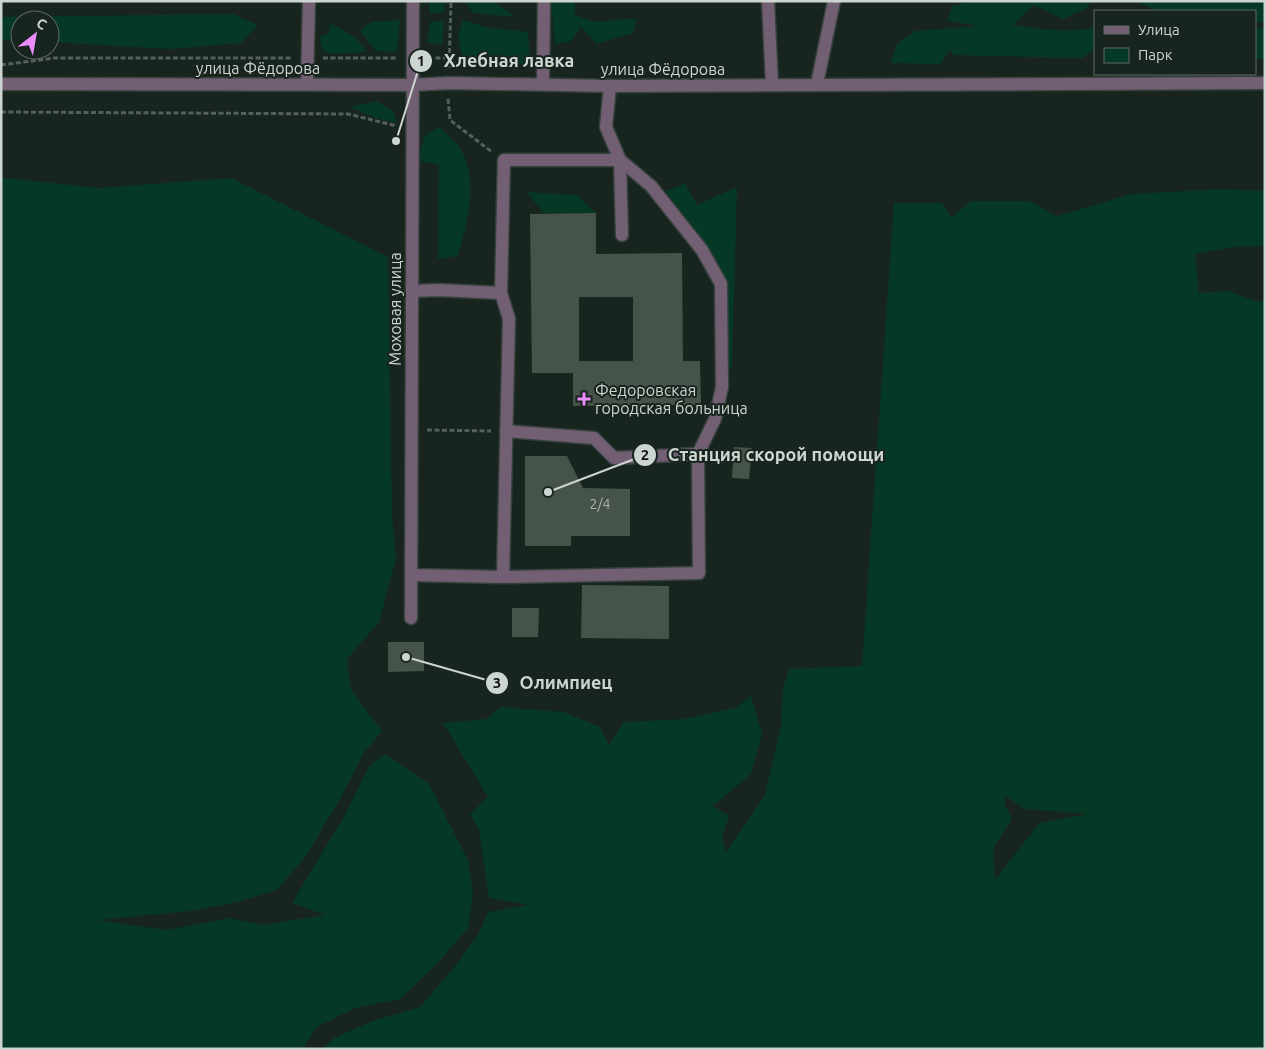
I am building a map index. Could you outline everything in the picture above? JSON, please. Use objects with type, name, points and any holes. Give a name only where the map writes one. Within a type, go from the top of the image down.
[{"type":"street","points":[[307,84],[309,1]]},
{"type":"street","name":"Моховая улица","points":[[411,618],[413,1]]},
{"type":"street","points":[[543,84],[544,1]]},
{"type":"street","points":[[768,1],[772,84]]},
{"type":"street","points":[[817,84],[834,1]]},
{"type":"street","name":"улица Фёдорова","points":[[1,84],[412,85],[449,83],[610,86],[1265,83]]},
{"type":"street","points":[[610,86],[606,127],[620,160],[622,235]]},
{"type":"street","points":[[411,575],[503,577],[699,573],[698,454],[715,419],[722,387],[721,284],[702,250],[651,186],[620,160],[504,160],[501,293],[509,319],[503,577]]},
{"type":"street","points":[[412,291],[438,290],[501,293]]},
{"type":"street","points":[[506,431],[594,438],[614,458],[698,454]]},
{"type":"path","points":[[1,65],[55,58],[450,58]]},
{"type":"path","points":[[1,112],[348,114],[412,130]]},
{"type":"path","points":[[411,430],[506,431]]},
{"type":"green space","points":[[429,1],[444,1],[444,12],[430,14]]},
{"type":"green space","points":[[465,1],[496,3],[516,17],[473,13]]},
{"type":"green space","points":[[551,1],[575,1],[575,15],[595,22],[637,18],[633,33],[596,44],[581,27],[571,41],[555,44]]},
{"type":"green space","points":[[973,1],[1092,1],[1085,9],[1063,19],[1034,5],[1013,25],[1065,30],[1094,27],[1094,50],[1082,58],[953,55],[951,49],[940,64],[891,63],[897,44],[915,31],[980,26],[948,21],[952,6]]},
{"type":"green space","points":[[1134,1],[1265,1],[1265,23],[1256,22],[1256,10],[1156,10]]},
{"type":"green space","points":[[233,14],[258,25],[241,43],[170,49],[60,43],[60,16]]},
{"type":"green space","points":[[1,17],[10,17],[10,40],[1,40]]},
{"type":"green space","points":[[400,20],[397,52],[376,51],[360,30],[372,22]]},
{"type":"green space","points":[[463,20],[485,27],[528,32],[530,64],[464,66],[458,37]]},
{"type":"green space","points":[[431,21],[444,21],[442,45],[427,42]]},
{"type":"green space","points":[[330,23],[356,38],[367,52],[332,54],[322,50],[319,37],[329,33]]},
{"type":"green space","points":[[1265,27],[1265,59],[1256,59],[1256,29]]},
{"type":"green space","points":[[376,101],[393,111],[397,123],[375,118],[351,107]]},
{"type":"green space","points":[[440,127],[461,150],[466,162],[469,175],[470,203],[458,256],[438,259],[439,165],[417,160],[426,134]]},
{"type":"green space","points":[[231,178],[388,257],[392,517],[396,558],[379,622],[347,659],[351,690],[382,731],[364,753],[340,799],[306,856],[277,890],[237,902],[191,911],[97,920],[166,930],[230,918],[263,925],[325,915],[292,903],[345,815],[369,766],[385,754],[429,784],[468,860],[473,894],[468,928],[436,965],[400,999],[355,1008],[317,1027],[302,1049],[1,1049],[1,179],[100,188]]},
{"type":"green space","points":[[685,183],[697,205],[737,187],[732,370],[715,355],[717,272],[666,191]]},
{"type":"green space","points":[[1221,189],[1265,191],[1265,246],[1233,247],[1195,254],[1199,293],[1228,291],[1259,302],[1265,298],[1265,1049],[323,1049],[334,1038],[375,1020],[420,1007],[456,965],[478,935],[488,912],[529,905],[489,898],[479,830],[470,814],[488,797],[443,723],[487,719],[500,707],[564,712],[600,727],[609,745],[624,722],[685,719],[735,708],[751,696],[762,734],[751,774],[713,806],[729,816],[722,837],[726,852],[765,795],[781,725],[783,688],[789,669],[862,666],[894,203],[942,203],[951,218],[971,201],[1029,201],[1057,216],[1132,194]],"holes":[[[1004,795],[1025,809],[1088,814],[1039,823],[995,880],[993,848],[1012,819],[1005,805]]]},
{"type":"green space","points":[[527,192],[577,195],[596,213],[543,213]]},
{"type":"building","points":[[596,213],[596,254],[682,253],[683,361],[700,361],[701,405],[573,406],[573,373],[532,373],[530,214]],"holes":[[[579,297],[633,297],[633,361],[579,361]]]},
{"type":"building","points":[[734,447],[752,448],[749,479],[732,478]]},
{"type":"building","points":[[525,456],[567,456],[583,488],[630,489],[630,536],[571,536],[571,546],[525,546]]},
{"type":"building","points":[[582,585],[669,586],[669,639],[581,638]]},
{"type":"building","points":[[512,608],[539,608],[538,637],[512,637]]},
{"type":"building","points":[[388,642],[424,642],[424,671],[388,672]]},
{"type":"place","name":"Хлебная лавка","points":[[396,141]]},
{"type":"place","name":"Федоровская городская больница","points":[[584,399]]},
{"type":"place","name":"Станция скорой помощи","points":[[548,492]]},
{"type":"place","name":"Олимпиец","points":[[406,657]]}]
